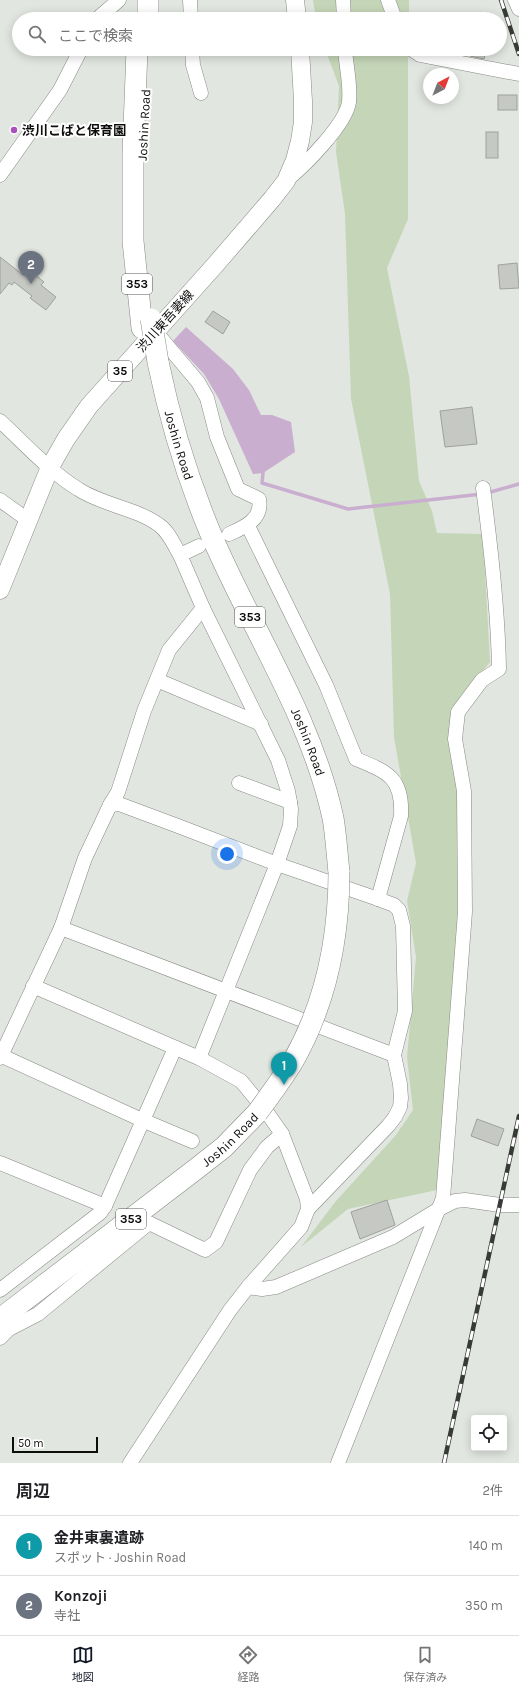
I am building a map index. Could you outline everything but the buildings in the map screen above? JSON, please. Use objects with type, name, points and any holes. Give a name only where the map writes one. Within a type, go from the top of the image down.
[{"type":"highway","points":[[137,0],[137,12]]},
{"type":"highway","points":[[148,0],[148,12]]},
{"type":"highway","name":"Joshin Road","points":[[0,1319],[228,1143],[254,1110],[284,1056],[309,1005],[320,966],[328,923],[334,873],[324,824],[310,773],[288,716],[201,537],[170,449],[158,403],[145,278],[138,240],[133,154],[137,56]]},
{"type":"highway","name":"Joshin Road","points":[[138,240],[147,56]]},
{"type":"highway","name":"Joshin Road","points":[[0,1307],[185,1167],[254,1110]]},
{"type":"main road","points":[[295,0],[296,12]]},
{"type":"main road","name":"渋川東吾妻線","points":[[0,588],[50,467],[66,439],[89,406],[216,264],[286,181],[295,160],[303,122],[300,56]]},
{"type":"street","points":[[190,0],[191,12]]},
{"type":"street","points":[[343,0],[344,12]]},
{"type":"street","points":[[388,0],[392,12]]},
{"type":"street","points":[[515,0],[519,9]]},
{"type":"street","points":[[104,12],[114,2]]},
{"type":"street","points":[[0,175],[60,90],[78,56]]},
{"type":"street","points":[[192,56],[193,65],[201,93]]},
{"type":"street","points":[[286,181],[302,168],[333,132],[345,113],[349,103],[346,56]]},
{"type":"street","points":[[425,56],[519,74]]},
{"type":"street","points":[[155,331],[198,382],[207,398],[217,437],[238,489],[259,499],[260,504],[257,515],[248,526],[229,534]]},
{"type":"street","points":[[0,421],[50,467],[79,490],[147,518],[160,526],[169,536],[180,555],[203,608],[278,760],[290,802],[290,826],[277,864],[199,1058]]},
{"type":"street","points":[[338,1463],[439,1209],[446,1174],[465,912],[464,792],[455,739],[458,712],[482,680],[499,669],[491,557],[484,495]]},
{"type":"street","points":[[0,500],[28,520]]},
{"type":"street","points":[[248,526],[326,684],[356,759],[387,773],[393,779],[399,792],[401,816],[378,899]]},
{"type":"street","points":[[180,555],[200,546]]},
{"type":"street","points":[[192,1141],[0,1056],[61,928],[85,858],[110,805],[118,792],[144,712],[169,650],[203,608]]},
{"type":"street","points":[[157,680],[261,724]]},
{"type":"street","points":[[239,784],[290,802]]},
{"type":"street","points":[[110,805],[119,804],[277,864],[394,905],[399,910],[403,926],[405,1011],[394,1055],[400,1084],[400,1107],[396,1117],[308,1209],[301,1227],[248,1287],[230,1310],[130,1463]]},
{"type":"street","points":[[61,928],[227,990],[394,1055]]},
{"type":"street","points":[[33,986],[199,1058],[241,1081],[266,1111],[282,1134],[307,1199],[308,1209]]},
{"type":"street","points":[[0,1290],[100,1212],[105,1206],[142,1120],[176,1048]]},
{"type":"street","points":[[0,1338],[9,1329],[38,1314],[149,1223],[205,1250],[216,1242],[250,1170],[267,1147],[282,1134]]},
{"type":"street","points":[[0,1163],[105,1206]]},
{"type":"street","points":[[248,1287],[262,1289],[276,1288],[393,1237],[455,1201],[465,1200],[500,1205],[519,1205]]},
{"type":"green space","points":[[313,0],[409,0],[409,12],[315,12]]},
{"type":"green space","points":[[328,56],[408,56],[408,219],[387,268],[409,376],[419,481],[432,511],[437,533],[483,534],[490,662],[456,704],[458,795],[457,971],[437,1190],[348,1209],[301,1247],[336,1201],[396,1135],[413,1110],[407,1057],[416,957],[407,901],[416,863],[394,737],[390,594],[351,399],[345,214],[336,152],[339,86]]},
{"type":"shaded area","points":[[186,327],[233,369],[249,390],[261,415],[272,415],[291,422],[295,452],[263,473],[253,474],[219,399],[204,374],[173,341]]},
{"type":"waterway","points":[[263,473],[262,483],[348,509],[482,494]]},
{"type":"waterway","points":[[487,493],[519,484]]},
{"type":"railway","points":[[501,0],[505,12]]},
{"type":"railway","points":[[507,18],[519,54]]},
{"type":"railway","points":[[444,1463],[519,1116]]},
{"type":"place","name":"渋川こばと保育園","points":[[14,130]]},
{"type":"place","name":"Konzoji","points":[[31,284]]},
{"type":"place","name":"金井東裏遺跡","points":[[284,1085]]}]
